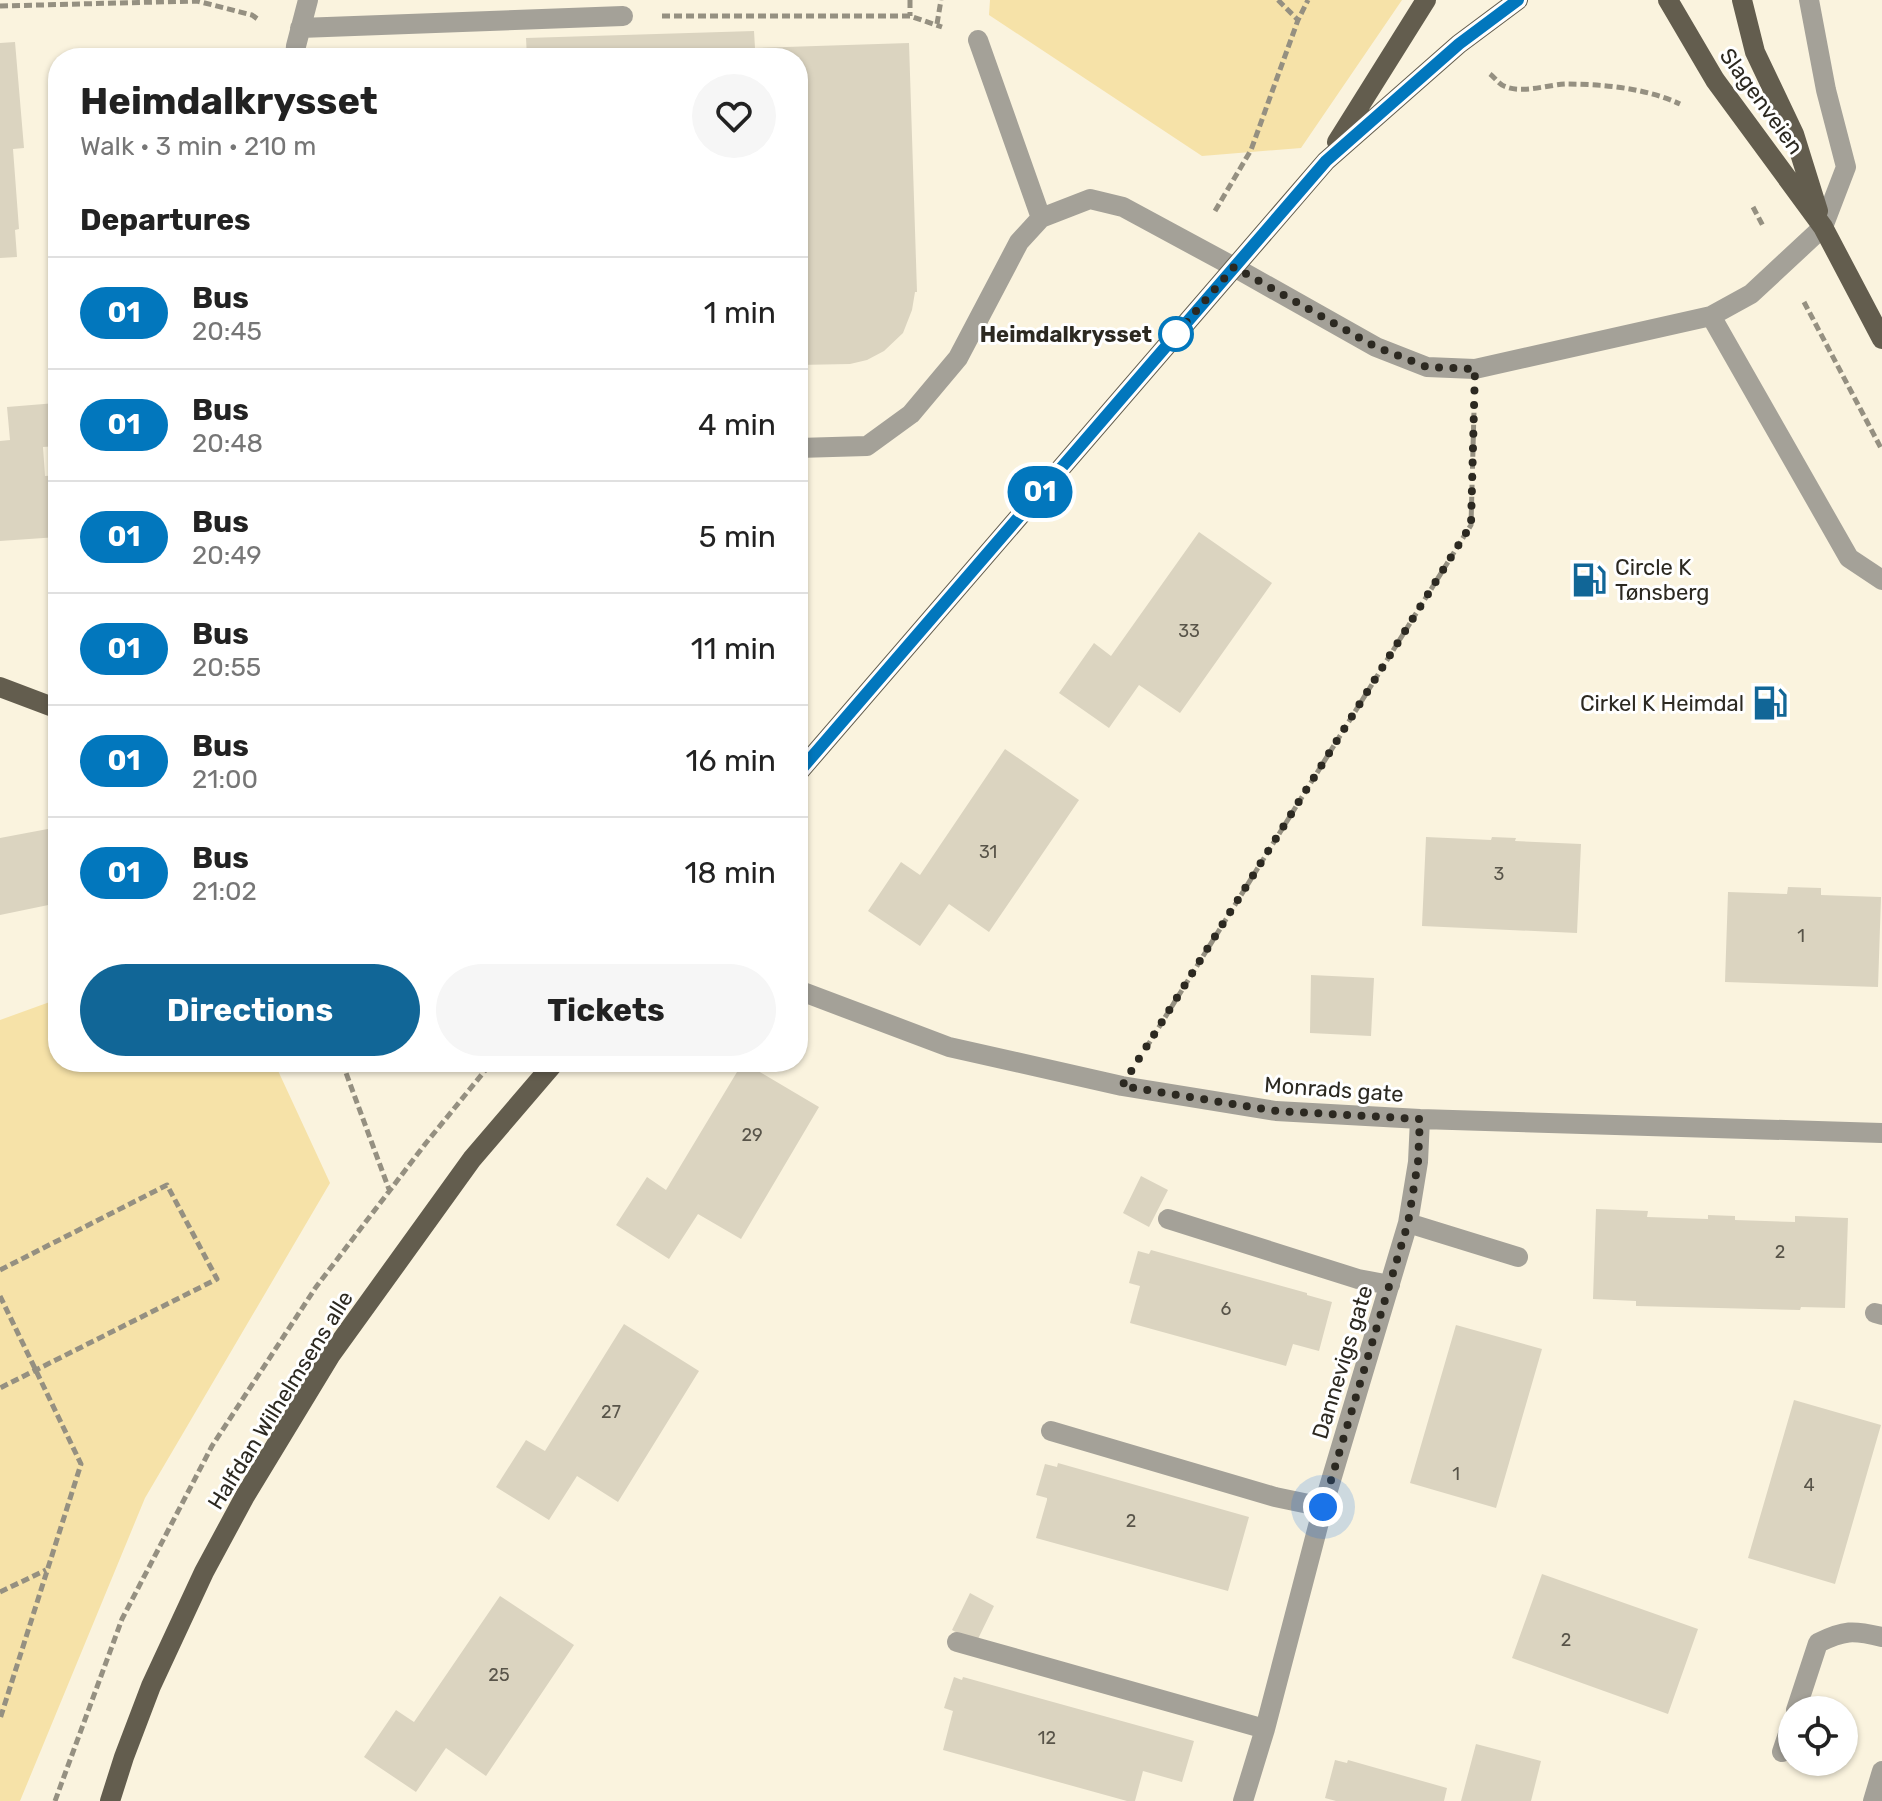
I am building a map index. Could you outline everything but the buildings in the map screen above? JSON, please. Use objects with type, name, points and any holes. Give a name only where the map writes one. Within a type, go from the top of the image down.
[{"type":"main road","points":[[1326,161],[1426,0]]},
{"type":"main road","points":[[808,761],[1326,161],[1459,44],[1518,0]]},
{"type":"main road","name":"Slagenveien","points":[[1668,0],[1715,80],[1823,227],[1882,339]]},
{"type":"main road","name":"Slagenveien","points":[[1742,0],[1755,52],[1794,134],[1823,227]]},
{"type":"main road","points":[[0,687],[48,705]]},
{"type":"main road","name":"Halfdan Wilhelmsens alle","points":[[110,1801],[151,1686],[204,1572],[238,1509],[330,1356],[472,1159],[546,1072]]},
{"type":"street","points":[[308,0],[297,44],[623,16]]},
{"type":"street","points":[[808,448],[867,446],[911,414],[958,358],[1019,242],[1041,218],[1090,199],[1123,207],[1376,347],[1427,367],[1475,369],[1711,316],[1751,294],[1823,227],[1846,167],[1826,90],[1809,0]]},
{"type":"street","points":[[978,40],[1041,218]]},
{"type":"street","points":[[1711,316],[1849,558],[1882,580]]},
{"type":"street","name":"Monrads gate","points":[[808,994],[949,1047],[1122,1086],[1276,1111],[1420,1119],[1882,1133]]},
{"type":"street","name":"Dannevigs gate","points":[[1243,1801],[1323,1507],[1408,1223],[1418,1162],[1420,1119]]},
{"type":"street","points":[[1168,1219],[1358,1279],[1390,1285]]},
{"type":"street","points":[[1408,1223],[1518,1257]]},
{"type":"street","points":[[1051,1431],[1275,1497],[1323,1507]]},
{"type":"street","points":[[1801,1696],[1818,1643],[1835,1634],[1857,1631],[1882,1637]]},
{"type":"street","points":[[957,1642],[1265,1729]]},
{"type":"street","points":[[1873,1801],[1882,1771]]},
{"type":"path","points":[[910,0],[910,16]]},
{"type":"path","points":[[937,25],[941,0]]},
{"type":"path","points":[[1278,0],[1298,20]]},
{"type":"path","points":[[1192,244],[1220,204],[1251,150],[1308,0]]},
{"type":"path","points":[[0,6],[198,1],[252,15],[297,44]]},
{"type":"path","points":[[623,16],[910,16],[978,40]]},
{"type":"path","points":[[1488,72],[1504,86],[1529,89],[1563,84],[1618,88],[1666,97],[1680,104],[1688,115]]},
{"type":"path","points":[[1749,201],[1882,450]]},
{"type":"path","points":[[1122,1086],[1471,525],[1475,369]]},
{"type":"path","points":[[346,1072],[410,1245]]},
{"type":"path","points":[[0,1270],[167,1185],[217,1279],[0,1388]]},
{"type":"path","points":[[0,1296],[81,1464],[0,1719]]},
{"type":"path","points":[[0,1592],[47,1570]]},
{"type":"shaded area","points":[[990,0],[1402,0],[1301,148],[1202,156],[989,15]]},
{"type":"shaded area","points":[[48,1003],[48,1072],[279,1072],[330,1183],[145,1498],[20,1801],[0,1801],[0,1020]]},
{"type":"bus line","name":"01","points":[[808,761],[1326,161],[1459,44],[1518,0]]},
{"type":"place","name":"Heimdalkrysset","points":[[1176,334]]},
{"type":"place","name":"Circle K Tønsberg","points":[[1589,580]]},
{"type":"place","name":"Cirkel K Heimdal","points":[[1770,703]]},
{"type":"route","points":[[1176,334],[1172,339],[1234,267],[1376,347],[1427,367],[1475,369],[1471,525],[1122,1086],[1276,1111],[1420,1119],[1418,1162],[1408,1223],[1323,1507]]}]
